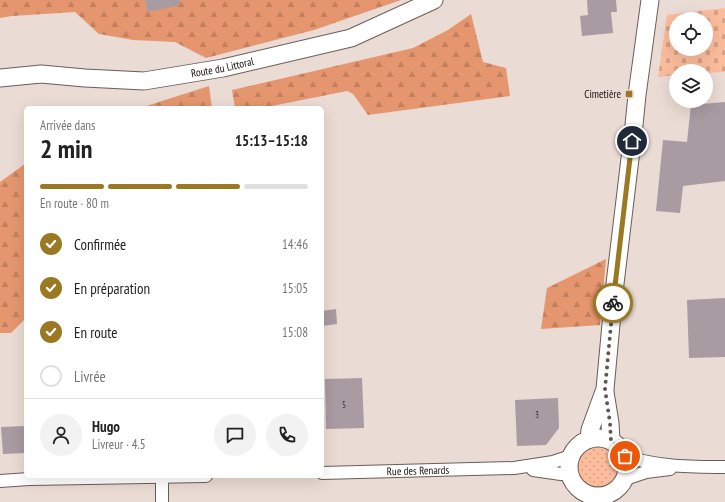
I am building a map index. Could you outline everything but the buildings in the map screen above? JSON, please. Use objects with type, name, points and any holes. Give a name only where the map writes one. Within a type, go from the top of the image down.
[{"type":"main road","name":"Route du Littoral","points":[[0,78],[41,74],[144,81],[223,68],[351,38],[434,0]]},
{"type":"main road","points":[[611,441],[605,389],[614,292],[637,95],[650,0]]},
{"type":"main road","points":[[589,439],[590,430],[605,389]]},
{"type":"main road","points":[[600,438],[611,441],[621,449],[625,456],[627,472],[625,479],[607,498],[596,496],[586,498],[573,482],[570,474],[569,465],[571,456],[576,449],[589,439],[600,438]]},
{"type":"street","name":"Rue des Renards","points":[[324,473],[514,468],[552,462],[571,456]]},
{"type":"street","points":[[625,456],[642,461],[687,466],[725,467]]},
{"type":"street","points":[[625,479],[646,472],[687,466]]},
{"type":"street","name":"Rue des Renards","points":[[514,468],[570,474]]},
{"type":"street","points":[[0,481],[96,478]]},
{"type":"street","points":[[162,478],[162,502]]},
{"type":"green space","points":[[0,0],[401,0],[314,30],[206,58],[175,42],[133,40],[99,34],[75,12],[0,18]]},
{"type":"green space","points":[[725,8],[725,72],[713,73],[713,64],[669,64],[669,76],[658,77],[667,15],[669,15],[669,56],[713,56],[713,12],[692,12]]},
{"type":"green space","points":[[471,14],[483,62],[506,68],[510,96],[368,115],[353,94],[347,91],[272,106],[235,106],[232,90],[413,48],[448,30]]},
{"type":"green space","points":[[209,86],[212,106],[146,106]]},
{"type":"green space","points":[[24,164],[24,320],[11,333],[0,333],[0,182]]},
{"type":"green space","points":[[606,259],[600,325],[541,329],[547,288]]},
{"type":"green space","points":[[602,447],[609,450],[615,456],[618,467],[617,475],[609,484],[602,487],[594,487],[587,484],[579,475],[578,463],[581,456],[590,448]]},
{"type":"way so far","points":[[613,303],[605,389],[611,441],[621,449],[625,456]]},
{"type":"place","name":"Cimetière","points":[[629,94]]},
{"type":"route","points":[[613,303],[632,141]]}]
